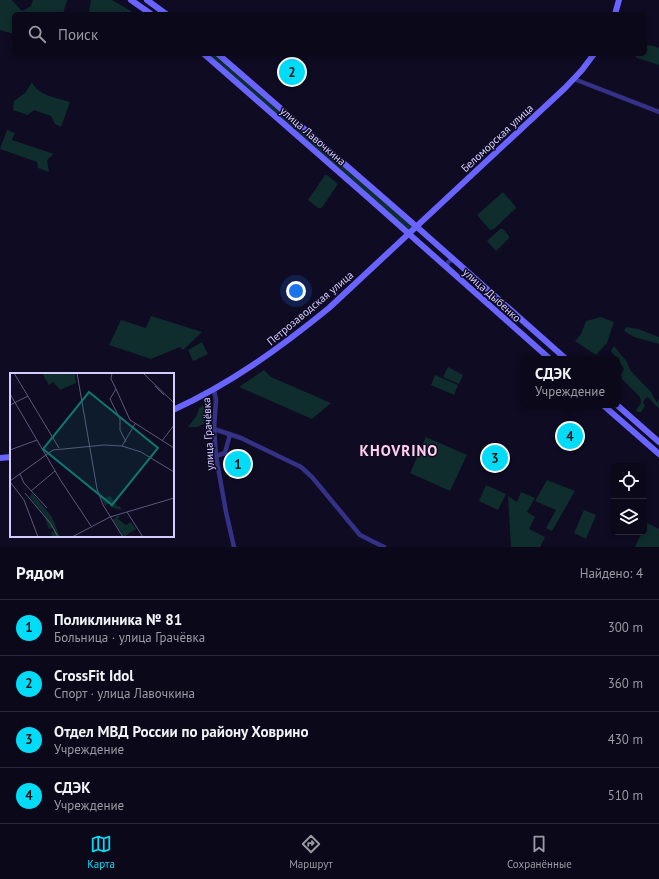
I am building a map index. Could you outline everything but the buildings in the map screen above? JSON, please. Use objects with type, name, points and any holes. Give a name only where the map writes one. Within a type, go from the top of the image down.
[{"type":"main road","points":[[131,0],[149,12]]},
{"type":"main road","points":[[147,0],[163,12]]},
{"type":"main road","points":[[616,12],[619,0]]},
{"type":"main road","name":"улица Лавочкина","points":[[206,56],[409,234]]},
{"type":"main road","name":"улица Лавочкина","points":[[220,56],[417,227]]},
{"type":"main road","name":"Беломорская улица","points":[[409,234],[574,79],[592,56]]},
{"type":"main road","name":"улица Дыбенко","points":[[417,227],[563,356]]},
{"type":"main road","name":"улица Дыбенко","points":[[409,234],[547,356]]},
{"type":"main road","name":"Петрозаводская улица","points":[[174,410],[214,390],[265,358],[299,333],[329,308],[409,234]]},
{"type":"main road","points":[[606,408],[659,454]]},
{"type":"main road","points":[[620,408],[659,442]]},
{"type":"main road","points":[[0,458],[10,457]]},
{"type":"street","points":[[574,79],[659,112]]},
{"type":"street","name":"улица Дыбенко","points":[[449,269],[447,266],[448,262],[451,260],[456,261]]},
{"type":"street","name":"улица Дыбенко","points":[[523,335],[529,326]]},
{"type":"street","name":"улица Грачёвка","points":[[214,390],[216,400],[214,429],[216,456],[234,547]]},
{"type":"street","points":[[214,429],[230,434],[304,469],[337,507],[354,530],[360,535],[384,547]]},
{"type":"street","points":[[216,456],[225,453],[230,434]]},
{"type":"green space","points":[[0,0],[12,0],[22,11],[31,6],[33,0],[67,0],[64,12],[12,12],[12,33],[0,30]]},
{"type":"green space","points":[[91,0],[112,0],[133,12],[90,12]]},
{"type":"green space","points":[[647,45],[659,48],[659,65],[635,56],[647,56]]},
{"type":"green space","points":[[206,56],[220,56],[417,227],[409,234]]},
{"type":"green space","points":[[32,82],[38,90],[43,93],[70,102],[61,127],[55,124],[51,116],[34,110],[28,115],[13,110],[14,101],[25,93]]},
{"type":"green space","points":[[7,130],[15,133],[12,140],[54,154],[47,160],[49,172],[38,168],[37,162],[0,149]]},
{"type":"green space","points":[[325,175],[338,184],[323,206],[318,208],[308,200]]},
{"type":"green space","points":[[503,192],[516,208],[494,229],[490,230],[477,215]]},
{"type":"green space","points":[[500,229],[503,229],[509,238],[496,251],[487,241]]},
{"type":"green space","points":[[151,316],[202,332],[183,350],[180,347],[151,359],[109,345],[121,320],[146,328]]},
{"type":"green space","points":[[601,317],[614,322],[607,343],[596,355],[575,341],[581,334],[586,321]]},
{"type":"green space","points":[[626,327],[638,329],[659,337],[659,344],[634,337],[624,331]]},
{"type":"green space","points":[[202,342],[208,354],[193,361],[188,350]]},
{"type":"green space","points":[[614,346],[627,362],[630,370],[651,392],[657,403],[659,399],[659,408],[648,397],[643,402],[645,406],[641,412],[637,412],[636,410],[641,403],[640,397],[622,379],[621,375],[624,369],[620,363],[620,356],[615,356],[611,351]]},
{"type":"green space","points":[[448,367],[463,375],[459,384],[443,377]]},
{"type":"green space","points":[[264,370],[271,377],[331,403],[312,419],[239,387]]},
{"type":"green space","points":[[435,375],[458,385],[454,395],[431,385]]},
{"type":"green space","points":[[205,406],[207,409],[204,424],[197,427],[188,427],[197,415],[199,408]]},
{"type":"green space","points":[[426,437],[467,455],[450,491],[410,473]]},
{"type":"green space","points":[[547,480],[575,491],[552,531],[546,528],[556,510],[535,501]]},
{"type":"green space","points":[[486,485],[506,494],[498,510],[479,501]]},
{"type":"green space","points":[[521,492],[535,498],[527,512],[535,517],[529,529],[545,537],[540,547],[511,547],[508,496],[517,502]]},
{"type":"green space","points":[[584,510],[596,515],[586,539],[574,533]]},
{"type":"green space","points":[[647,523],[659,529],[659,547],[635,547],[641,535],[647,535]]},
{"type":"place","name":"CrossFit Idol","points":[[292,72]]},
{"type":"place","name":"СДЭК","points":[[570,436]]},
{"type":"place","name":"Отдел МВД России по району Ховрино","points":[[495,458]]},
{"type":"place","name":"Поликлиника № 81","points":[[238,464]]},
{"type":"district","name":"KHOVRINO","points":[[399,451]]}]
